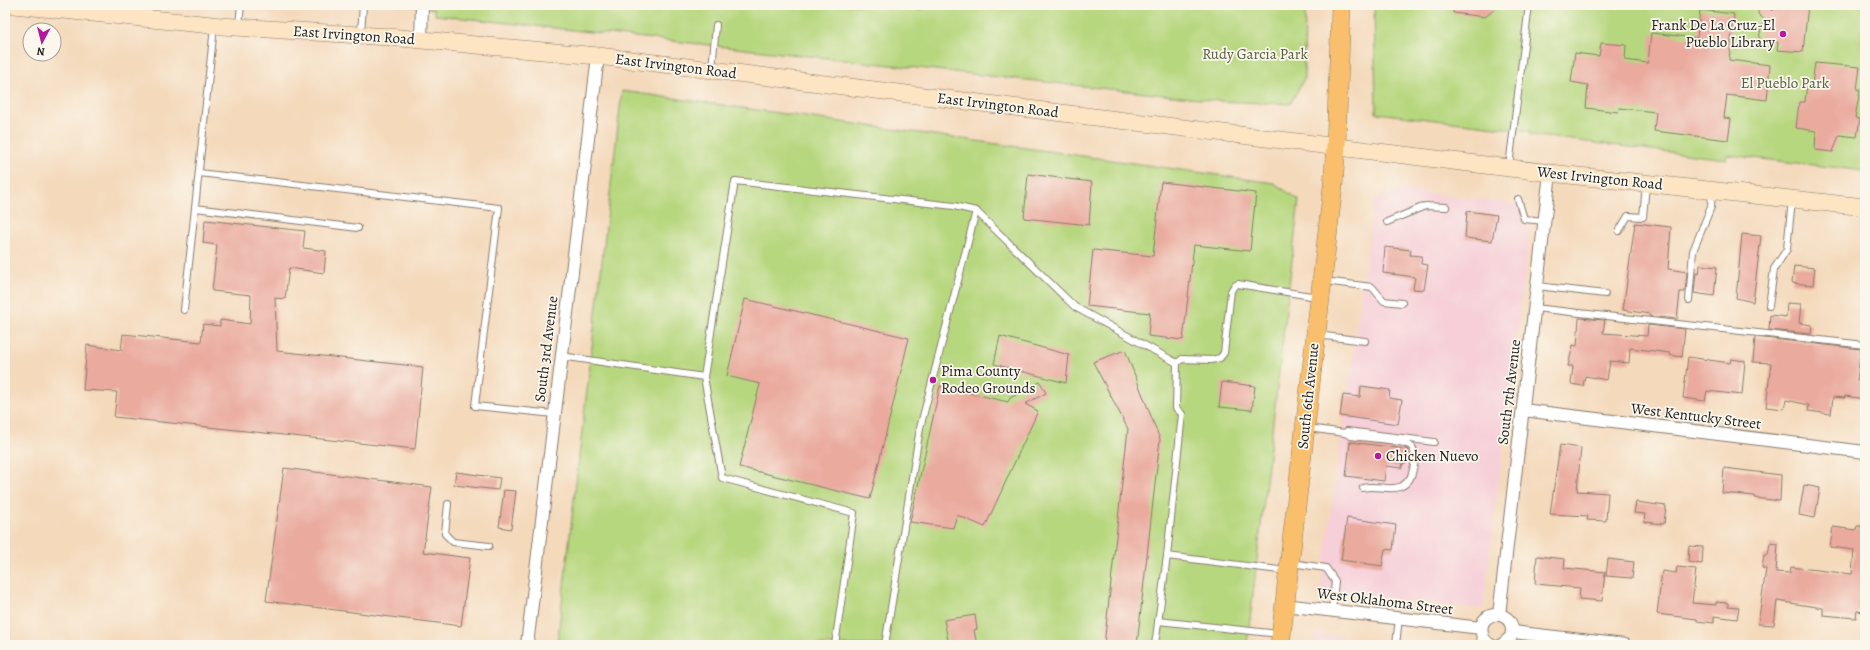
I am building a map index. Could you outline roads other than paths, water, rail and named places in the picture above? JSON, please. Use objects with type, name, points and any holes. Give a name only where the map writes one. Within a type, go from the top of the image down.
[{"type":"main road","name":"East Irvington Road","points":[[14,5],[215,25],[361,35],[598,56],[1336,146]]},
{"type":"main road","name":"South 6th Avenue","points":[[1280,640],[1336,146],[1341,5]]},
{"type":"main road","name":"West Irvington Road","points":[[1336,146],[1550,173],[1865,207]]},
{"type":"street","points":[[421,40],[422,5]]},
{"type":"street","name":"South 3rd Avenue","points":[[527,645],[598,56]]},
{"type":"street","name":"South 7th Avenue","points":[[1499,615],[1550,173]]},
{"type":"street","name":"West Kentucky Street","points":[[1523,410],[1865,452]]},
{"type":"street","name":"West Oklahoma Street","points":[[1284,605],[1481,628]]},
{"type":"street","points":[[1491,645],[1482,637],[1481,628],[1487,618],[1499,615],[1508,619],[1513,632],[1509,640],[1502,645]]},
{"type":"street","points":[[1513,632],[1625,645]]},
{"type":"lane","points":[[239,27],[241,5]]},
{"type":"lane","points":[[361,35],[364,5]]},
{"type":"lane","points":[[1509,168],[1529,5]]},
{"type":"lane","points":[[184,310],[215,25]]},
{"type":"lane","points":[[712,70],[716,25]]},
{"type":"lane","points":[[199,173],[499,208],[475,406],[554,414]]},
{"type":"lane","points":[[835,645],[854,513],[722,478],[704,377],[735,181],[954,206],[976,211],[1075,307],[1177,363]]},
{"type":"lane","points":[[1619,231],[1628,216],[1643,217],[1646,184]]},
{"type":"lane","points":[[1688,300],[1693,251],[1711,207],[1712,191]]},
{"type":"lane","points":[[1518,199],[1524,219],[1544,221]]},
{"type":"lane","points":[[1769,306],[1774,270],[1787,249],[1792,200]]},
{"type":"lane","points":[[1387,222],[1425,206],[1446,207]]},
{"type":"lane","points":[[196,208],[358,228]]},
{"type":"lane","points":[[885,645],[920,428],[976,211]]},
{"type":"lane","points":[[1177,363],[1182,359],[1187,358],[1216,359],[1220,358],[1224,353],[1231,291],[1234,286],[1238,284],[1320,289],[1372,287],[1384,301],[1402,303]]},
{"type":"lane","points":[[1537,286],[1605,294]]},
{"type":"lane","points":[[1535,308],[1865,345]]},
{"type":"lane","points":[[1314,335],[1365,341]]},
{"type":"lane","points":[[561,356],[704,377]]},
{"type":"lane","points":[[1156,645],[1182,414],[1176,408],[1177,363]]},
{"type":"lane","points":[[1304,427],[1345,433],[1351,436],[1404,443],[1412,448],[1415,456],[1410,479],[1403,485],[1395,488],[1369,486],[1363,488]]},
{"type":"lane","points":[[1345,433],[1347,431],[1434,442]]},
{"type":"lane","points":[[448,504],[445,534],[453,542],[489,546]]},
{"type":"lane","points":[[1167,556],[1289,567],[1326,568],[1335,581],[1332,610]]},
{"type":"lane","points":[[1396,645],[1399,618]]},
{"type":"lane","points":[[1158,621],[1280,640]]},
{"type":"place","name":"Frank De La Cruz-El Pueblo Library","points":[[1783,34]]},
{"type":"place","name":"Pima County Rodeo Grounds","points":[[933,380]]},
{"type":"place","name":"Chicken Nuevo","points":[[1378,456]]},
{"type":"park label","name":"Rudy Garcia Park","points":[[1255,54]]},
{"type":"park label","name":"El Pueblo Park","points":[[1785,83]]}]
